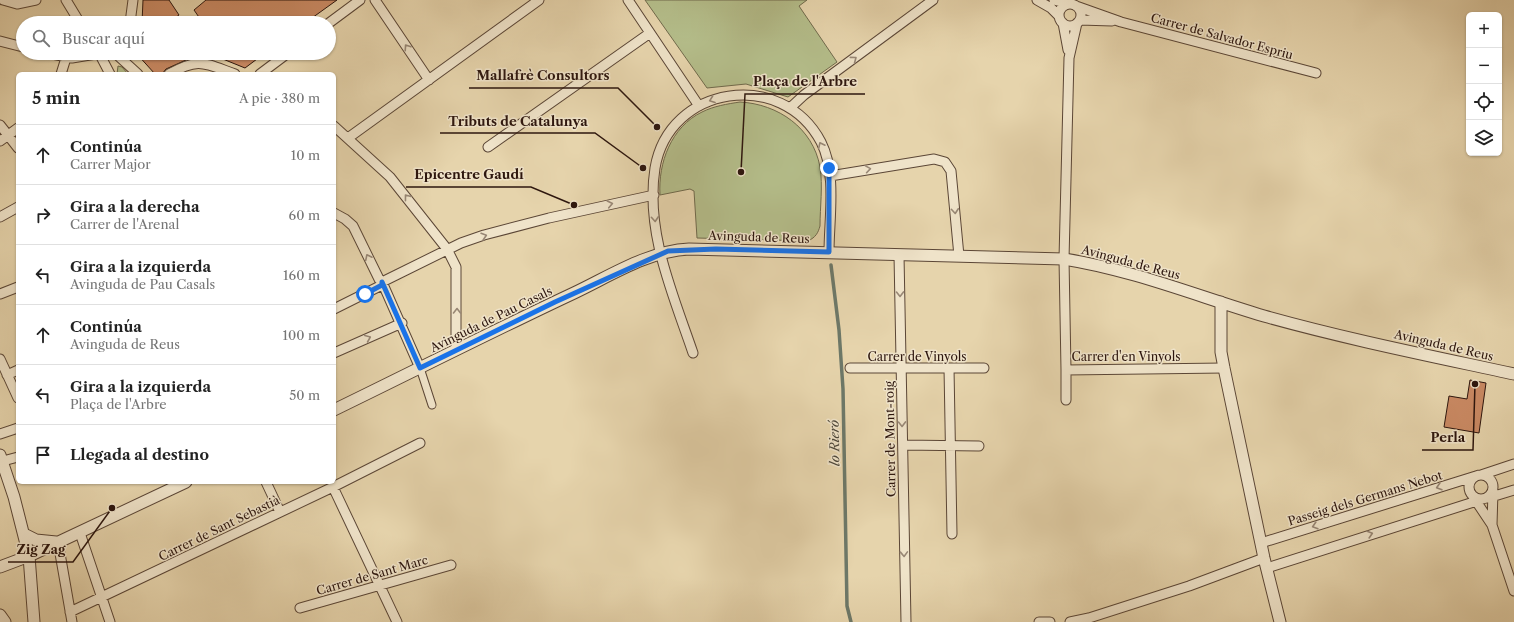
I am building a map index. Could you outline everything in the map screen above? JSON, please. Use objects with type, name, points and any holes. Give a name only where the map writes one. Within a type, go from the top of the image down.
[{"type":"street","points":[[3,0],[17,4],[36,0]]},
{"type":"street","points":[[66,0],[76,16]]},
{"type":"street","points":[[131,16],[133,0]]},
{"type":"street","points":[[336,18],[360,0]]},
{"type":"street","points":[[375,0],[429,80]]},
{"type":"street","points":[[348,138],[538,0]]},
{"type":"street","points":[[628,0],[698,106]]},
{"type":"street","points":[[790,108],[804,95],[933,0]]},
{"type":"street","points":[[1037,0],[1051,8],[1068,26],[1078,21]]},
{"type":"street","name":"Carrer de Salvador Espriu","points":[[1054,0],[1121,22],[1316,73]]},
{"type":"street","points":[[1072,5],[1081,14],[1069,58],[1061,20],[1061,8],[1072,5]]},
{"type":"street","name":"Carrer de Salvador Espriu","points":[[1078,21],[1121,22]]},
{"type":"street","points":[[488,147],[650,33]]},
{"type":"street","points":[[0,41],[16,45]]},
{"type":"street","name":"Carrer d'en Vinyols","points":[[1069,58],[1064,259],[1066,370],[1224,368]]},
{"type":"street","points":[[62,72],[65,60]]},
{"type":"street","points":[[103,60],[109,72]]},
{"type":"street","points":[[123,60],[136,72]]},
{"type":"street","points":[[263,72],[279,60]]},
{"type":"street","points":[[173,72],[184,66],[197,62],[229,72]]},
{"type":"street","points":[[693,353],[660,253],[654,195],[655,168],[663,144],[678,122],[698,106],[723,96],[749,95],[766,98],[790,108],[804,120],[816,134],[826,155],[830,176],[829,252]]},
{"type":"street","points":[[0,125],[16,146]]},
{"type":"street","points":[[336,128],[390,177],[447,249],[454,261],[457,271],[456,350]]},
{"type":"street","points":[[0,141],[16,130]]},
{"type":"street","points":[[830,176],[934,159],[945,162],[951,171],[959,256]]},
{"type":"street","points":[[336,308],[382,285],[382,282],[447,249],[484,235],[542,220],[654,195]]},
{"type":"street","points":[[0,217],[16,208]]},
{"type":"street","points":[[336,214],[346,219],[353,226],[379,280],[382,282],[402,323],[420,368],[432,405]]},
{"type":"street","name":"Avinguda de Reus","points":[[660,253],[676,250],[709,249],[1064,259],[1096,264],[1138,275],[1296,325],[1514,374]]},
{"type":"street","name":"Avinguda de Pau Casals","points":[[336,409],[660,253]]},
{"type":"street","name":"Carrer de Mont-roig","points":[[899,255],[906,622]]},
{"type":"street","points":[[0,294],[16,287]]},
{"type":"street","points":[[1221,302],[1221,352],[1265,563],[1280,622]]},
{"type":"street","points":[[336,351],[402,323]]},
{"type":"street","points":[[0,359],[16,394]]},
{"type":"street","name":"Carrer de Vinyols","points":[[850,368],[984,368]]},
{"type":"street","points":[[949,368],[952,534]]},
{"type":"street","points":[[1066,370],[1066,400]]},
{"type":"street","points":[[7,375],[16,371]]},
{"type":"street","points":[[0,434],[16,429]]},
{"type":"street","name":"Carrer de Sant Sebastià","points":[[70,612],[333,487],[420,443]]},
{"type":"street","points":[[903,445],[979,446]]},
{"type":"street","points":[[16,457],[2,458],[29,556],[34,622]]},
{"type":"street","name":"Passeig dels Germans Nebot","points":[[1261,543],[1514,464]]},
{"type":"street","points":[[1492,525],[1484,497],[1491,480],[1478,476],[1469,486],[1484,497],[1514,591]]},
{"type":"street","points":[[0,567],[29,556],[80,533],[182,484]]},
{"type":"street","points":[[267,484],[280,512]]},
{"type":"street","points":[[333,487],[397,622]]},
{"type":"street","points":[[1070,622],[1227,573],[1484,497],[1514,490]]},
{"type":"street","points":[[80,533],[110,622]]},
{"type":"street","points":[[24,534],[40,542],[58,542]]},
{"type":"street","points":[[58,542],[72,622]]},
{"type":"street","name":"Carrer de Sant Marc","points":[[300,608],[451,565]]},
{"type":"street","points":[[0,615],[5,622]]},
{"type":"street","points":[[1039,622],[1050,622]]},
{"type":"green space","points":[[645,0],[807,0],[799,6],[837,62],[788,97],[746,84],[707,88]]},
{"type":"green space","points":[[118,66],[122,67],[126,72],[117,72]]},
{"type":"green space","points":[[740,102],[768,108],[780,113],[792,121],[802,130],[816,153],[820,167],[821,182],[820,226],[816,235],[808,241],[697,238],[694,191],[690,189],[660,195],[661,171],[664,159],[675,136],[682,127],[702,112]]},
{"type":"building","points":[[143,0],[169,0],[179,15],[178,16],[142,16]]},
{"type":"building","points":[[206,0],[337,0],[315,16],[198,16],[194,10]]},
{"type":"building","points":[[142,60],[186,60],[166,69],[164,72],[153,72]]},
{"type":"building","points":[[225,60],[256,60],[245,68]]},
{"type":"building","points":[[1470,380],[1486,383],[1479,433],[1444,427],[1449,396],[1467,399]]},
{"type":"waterway","name":"lo Rieró","points":[[831,265],[839,330],[843,389],[847,606],[851,622]]},
{"type":"place","name":"Mallafrè Consultors","points":[[657,127]]},
{"type":"place","name":"Tributs de Catalunya","points":[[643,168]]},
{"type":"place","name":"Plaça de l'Arbre","points":[[741,172]]},
{"type":"place","name":"Epicentre Gaudí","points":[[574,205]]},
{"type":"place","name":"Perla","points":[[1475,384]]},
{"type":"place","name":"Zig Zag","points":[[112,508]]},
{"type":"route","points":[[365,294],[382,285],[382,282],[402,323],[420,368],[607,277],[660,253],[689,249],[829,252],[829,168]]}]
